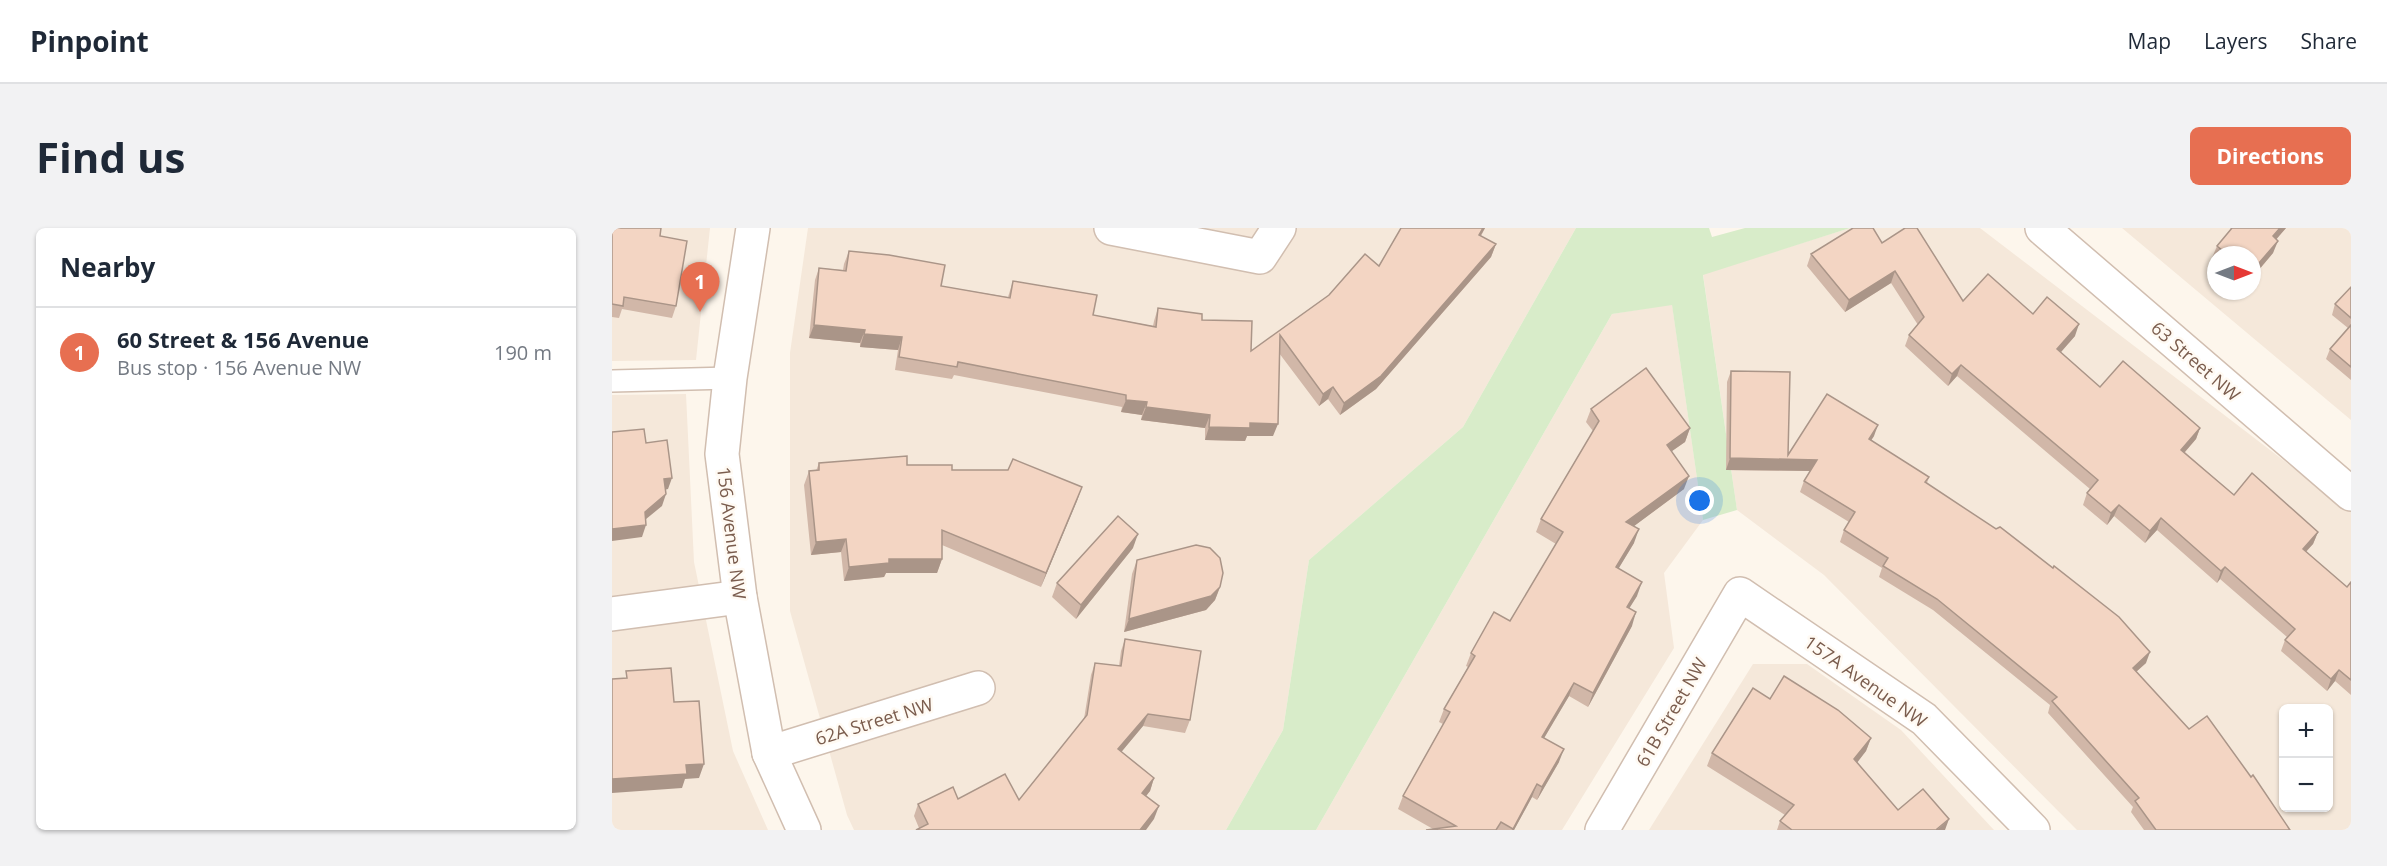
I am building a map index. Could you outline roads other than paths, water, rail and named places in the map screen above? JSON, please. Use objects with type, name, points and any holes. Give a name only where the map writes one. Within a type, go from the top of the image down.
[{"type":"street","name":"156 Avenue NW","points":[[753,228],[730,378],[722,454],[740,597],[769,753],[804,830]]},
{"type":"street","points":[[1111,228],[1260,257],[1279,228]]},
{"type":"street","name":"63 Street NW","points":[[2042,228],[2351,494]]},
{"type":"street","name":"61B Street NW","points":[[1602,830],[1740,594]]},
{"type":"street","name":"157A Avenue NW","points":[[1740,594],[1924,719],[2033,830]]},
{"type":"street","points":[[612,614],[740,597]]},
{"type":"street","name":"62A Street NW","points":[[769,753],[978,688]]},
{"type":"lane","points":[[612,381],[730,378]]},
{"type":"place","name":"60 Street & 156 Avenue","points":[[700,312]]}]
